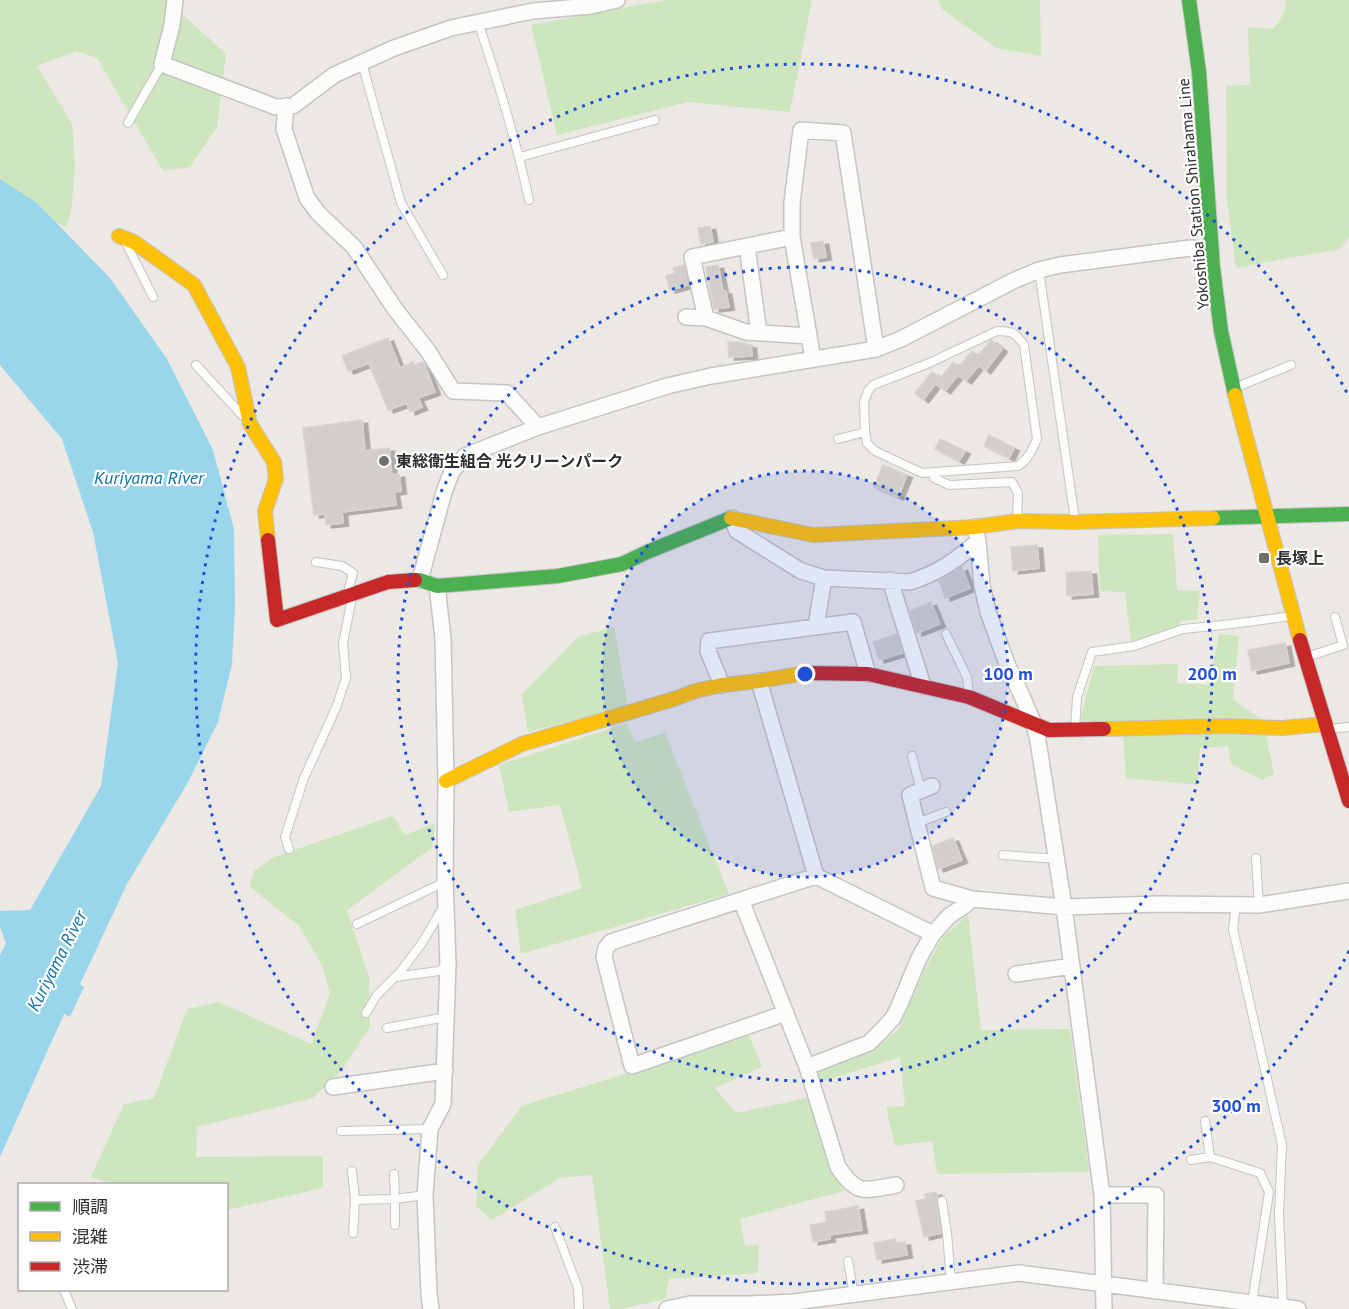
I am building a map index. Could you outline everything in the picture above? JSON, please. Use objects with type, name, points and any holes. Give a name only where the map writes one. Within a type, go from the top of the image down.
[{"type":"street","points":[[175,0],[172,24],[162,64],[276,107],[293,106],[334,75],[394,48],[450,28],[533,11],[591,6],[617,0]]},
{"type":"street","name":"Yokoshiba Station Shirahama Line","points":[[1189,0],[1199,72],[1211,250],[1221,331],[1293,616],[1349,801]]},
{"type":"street","points":[[286,106],[284,129],[307,198],[319,214],[354,248],[395,309],[428,351],[453,391],[507,393],[538,427]]},
{"type":"street","points":[[813,359],[792,237],[792,203],[801,130],[843,133],[876,349]]},
{"type":"street","points":[[121,237],[134,242],[194,285],[238,367],[250,424],[274,462],[276,479],[265,511],[277,620],[388,582],[420,579],[436,586],[589,572],[622,564],[732,518],[813,536],[977,534],[1017,521],[1075,522],[1349,514]]},
{"type":"street","points":[[706,318],[692,257],[792,237]]},
{"type":"street","points":[[747,246],[759,333]]},
{"type":"street","points":[[420,579],[444,492],[452,471],[465,456],[538,427],[667,386],[711,376],[876,349],[901,339],[1013,281],[1060,264],[1190,248],[1211,250]]},
{"type":"street","points":[[686,317],[706,318],[746,333],[809,336]]},
{"type":"street","points":[[732,518],[737,531],[801,571],[824,578],[910,582],[924,578],[960,557],[977,534]]},
{"type":"street","points":[[977,534],[982,585],[988,612],[1007,664],[1034,724],[1038,741],[1064,907],[1102,1194],[1104,1309]]},
{"type":"street","points":[[816,626],[824,578]]},
{"type":"street","points":[[890,580],[923,686]]},
{"type":"street","points":[[431,1309],[424,1195],[430,1129],[443,1104],[448,964],[443,638],[436,586]]},
{"type":"street","points":[[722,685],[708,651],[709,641],[853,622],[868,674]]},
{"type":"street","points":[[446,781],[522,744],[695,691],[802,673],[868,674],[923,686],[969,697],[1049,730],[1226,726],[1327,727]]},
{"type":"street","points":[[759,681],[816,876]]},
{"type":"street","points":[[926,788],[910,795],[933,888],[972,899],[1064,907],[1159,904],[1236,906],[1259,905],[1349,891]]},
{"type":"street","points":[[786,1013],[632,1066],[604,957],[606,948],[611,942],[816,876],[933,934]]},
{"type":"street","points":[[807,1067],[868,1043],[882,1030],[893,1018],[919,958],[933,934],[949,916],[972,899]]},
{"type":"street","points":[[741,900],[807,1067],[838,1167],[857,1189],[867,1190],[896,1185]]},
{"type":"street","points":[[1016,974],[1072,966]]},
{"type":"street","points":[[333,1087],[444,1071]]},
{"type":"street","points":[[1102,1194],[1156,1195],[1155,1291]]},
{"type":"street","points":[[667,1309],[750,1304],[794,1305],[1019,1273],[1258,1306],[1291,1308]]},
{"type":"lane","points":[[478,22],[520,157],[529,200]]},
{"type":"lane","points":[[362,63],[401,203],[443,275]]},
{"type":"lane","points":[[128,123],[162,64]]},
{"type":"lane","points":[[520,157],[655,120]]},
{"type":"lane","points":[[121,237],[153,297]]},
{"type":"lane","points":[[1039,270],[1075,522]]},
{"type":"lane","points":[[997,331],[1010,331],[1024,345],[1037,440],[1032,450],[1024,462],[1018,466],[932,472],[922,473],[875,452],[867,443],[864,402],[868,391],[873,385],[927,364],[997,331]]},
{"type":"lane","points":[[196,365],[250,424]]},
{"type":"lane","points":[[1234,388],[1291,365]]},
{"type":"lane","points":[[838,439],[865,432]]},
{"type":"lane","points":[[932,472],[934,478],[949,485],[1012,482],[1018,493],[1017,521]]},
{"type":"lane","points":[[289,849],[285,837],[304,778],[336,708],[346,678],[343,643],[353,573],[342,566],[316,562]]},
{"type":"lane","points":[[1075,729],[1077,697],[1092,652],[1134,646],[1183,629],[1293,616]]},
{"type":"lane","points":[[1306,657],[1343,645],[1335,617]]},
{"type":"lane","points":[[946,634],[968,677],[969,697]]},
{"type":"lane","points":[[1327,727],[1349,727]]},
{"type":"lane","points":[[912,756],[926,788]]},
{"type":"lane","points":[[916,820],[925,820],[946,812]]},
{"type":"lane","points":[[1003,855],[1057,858]]},
{"type":"lane","points":[[1256,858],[1259,905]]},
{"type":"lane","points":[[357,924],[445,883]]},
{"type":"lane","points":[[366,1013],[377,995],[422,942],[446,902]]},
{"type":"lane","points":[[1236,906],[1233,929],[1282,1145],[1279,1214],[1291,1308]]},
{"type":"lane","points":[[395,976],[439,971],[448,964]]},
{"type":"lane","points":[[387,1028],[447,1017]]},
{"type":"lane","points":[[1205,1121],[1210,1157]]},
{"type":"lane","points":[[341,1131],[430,1129]]},
{"type":"lane","points":[[1191,1160],[1210,1157],[1260,1173],[1269,1192],[1258,1306]]},
{"type":"lane","points":[[352,1172],[355,1200],[353,1233]]},
{"type":"lane","points":[[393,1174],[395,1225]]},
{"type":"lane","points":[[355,1200],[395,1199],[424,1195]]},
{"type":"lane","points":[[942,1201],[951,1282]]},
{"type":"lane","points":[[555,1227],[578,1287],[579,1309]]},
{"type":"lane","points":[[848,1261],[854,1295]]},
{"type":"lane","points":[[64,1291],[72,1309]]},
{"type":"green space","points":[[0,0],[167,0],[226,54],[217,127],[190,167],[163,171],[97,58],[76,51],[37,66],[72,124],[75,167],[71,213],[66,227],[0,196]]},
{"type":"green space","points":[[666,0],[812,0],[790,112],[688,102],[557,135],[531,25]]},
{"type":"green space","points":[[938,0],[1040,0],[1041,56],[996,48],[942,9]]},
{"type":"green space","points":[[1286,0],[1349,0],[1349,237],[1339,249],[1236,268],[1227,199],[1226,86],[1250,85],[1248,27],[1273,29],[1284,12]]},
{"type":"green space","points":[[1173,534],[1177,590],[1200,591],[1197,620],[1181,621],[1174,638],[1131,642],[1125,592],[1100,591],[1098,535]]},
{"type":"green space","points":[[614,627],[628,706],[528,732],[522,694],[578,637]]},
{"type":"green space","points":[[1219,634],[1239,636],[1233,700],[1263,720],[1274,774],[1262,780],[1231,764],[1228,746],[1200,748],[1197,785],[1126,778],[1122,723],[1080,720],[1094,666],[1178,664],[1177,683],[1209,685]]},
{"type":"green space","points":[[627,723],[635,742],[665,733],[729,894],[521,954],[515,910],[582,888],[560,805],[509,812],[499,765]]},
{"type":"green space","points":[[393,816],[405,835],[435,823],[432,848],[347,910],[369,977],[370,1027],[342,1070],[313,1098],[197,1127],[196,1157],[323,1156],[323,1188],[228,1210],[228,1183],[111,1183],[91,1177],[124,1104],[154,1098],[187,1009],[219,1002],[311,1044],[330,994],[322,965],[299,926],[250,887],[254,871],[274,857]]},
{"type":"green space","points":[[968,915],[981,1030],[1070,1029],[1089,1172],[937,1174],[932,1141],[895,1146],[886,1107],[905,1106],[900,1057],[820,1082],[816,1069],[873,1049],[898,1030],[927,965],[942,938]]},
{"type":"green space","points":[[749,1035],[762,1067],[715,1088],[736,1113],[807,1098],[844,1191],[740,1219],[745,1246],[759,1245],[758,1273],[669,1279],[665,1299],[622,1309],[610,1309],[592,1175],[560,1178],[492,1220],[476,1206],[478,1165],[522,1106]]},
{"type":"water","name":"Kuriyama River","points":[[0,179],[37,203],[110,278],[167,359],[213,450],[234,529],[235,608],[232,664],[218,722],[187,784],[127,884],[80,984],[84,987],[70,1017],[64,1014],[0,1157],[0,955],[6,943],[0,927],[0,911],[30,910],[101,786],[118,663],[93,532],[62,439],[0,365]]},
{"type":"building","points":[[710,226],[713,242],[701,244],[698,228]]},
{"type":"building","points":[[823,241],[826,257],[814,259],[811,243]]},
{"type":"building","points":[[684,265],[688,285],[670,290],[666,276],[675,273],[673,268]]},
{"type":"building","points":[[718,265],[729,307],[714,309],[706,267]]},
{"type":"building","points":[[388,338],[400,368],[413,362],[414,365],[424,363],[435,392],[418,398],[422,407],[410,412],[407,403],[388,410],[369,363],[348,371],[342,356]]},
{"type":"building","points":[[991,340],[1002,349],[985,371],[979,365],[966,381],[958,375],[945,391],[936,384],[953,362],[959,367],[972,351],[978,356]]},
{"type":"building","points":[[728,342],[751,345],[752,356],[729,357]]},
{"type":"building","points":[[932,372],[940,378],[923,400],[915,393]]},
{"type":"building","points":[[362,420],[365,451],[389,448],[392,475],[399,474],[401,491],[394,492],[396,505],[342,512],[343,523],[326,525],[325,514],[314,515],[303,428]]},
{"type":"building","points":[[989,435],[1014,448],[1009,458],[984,446]]},
{"type":"building","points":[[940,439],[965,451],[959,461],[935,449]]},
{"type":"building","points":[[883,465],[907,475],[898,497],[874,487]]},
{"type":"building","points":[[1037,545],[1039,568],[1013,571],[1011,547]]},
{"type":"building","points":[[962,567],[970,588],[945,598],[939,581]]},
{"type":"building","points":[[1091,571],[1093,594],[1067,596],[1066,573]]},
{"type":"building","points":[[931,602],[940,624],[917,633],[910,611]]},
{"type":"building","points":[[897,634],[902,653],[879,660],[873,642]]},
{"type":"building","points":[[1285,643],[1289,663],[1252,671],[1248,650]]},
{"type":"building","points":[[953,838],[962,860],[938,869],[933,846]]},
{"type":"building","points":[[936,1192],[941,1233],[924,1237],[916,1201],[926,1199],[925,1194]]},
{"type":"building","points":[[858,1206],[862,1230],[829,1235],[830,1239],[813,1242],[810,1225],[827,1222],[825,1212]]},
{"type":"building","points":[[895,1239],[896,1243],[905,1242],[907,1255],[877,1260],[874,1243]]},
{"type":"traffic: fast","points":[[1189,0],[1199,72],[1213,268],[1221,331],[1235,395]]},
{"type":"traffic: fast","points":[[1213,518],[1349,514]]},
{"type":"traffic: fast","points":[[415,580],[437,586],[558,576],[622,564],[731,518]]},
{"type":"traffic: slow","points":[[119,236],[134,242],[194,285],[238,367],[250,424],[274,462],[276,479],[265,511],[268,540]]},
{"type":"traffic: slow","points":[[1235,395],[1300,640]]},
{"type":"traffic: slow","points":[[731,518],[813,535],[975,527],[1017,521],[1075,522],[1213,518]]},
{"type":"traffic: slow","points":[[446,781],[522,744],[695,691],[806,673]]},
{"type":"traffic: slow","points":[[1104,729],[1226,726],[1282,728],[1326,724]]},
{"type":"traffic: jam","points":[[268,540],[277,620],[388,582],[415,580]]},
{"type":"traffic: jam","points":[[1300,640],[1349,801]]},
{"type":"traffic: jam","points":[[806,673],[868,674],[969,697],[1049,730],[1104,729]]},
{"type":"place","name":"東総衛生組合 光クリーンパーク","points":[[384,461]]},
{"type":"place","name":"長塚上","points":[[1264,558]]}]
